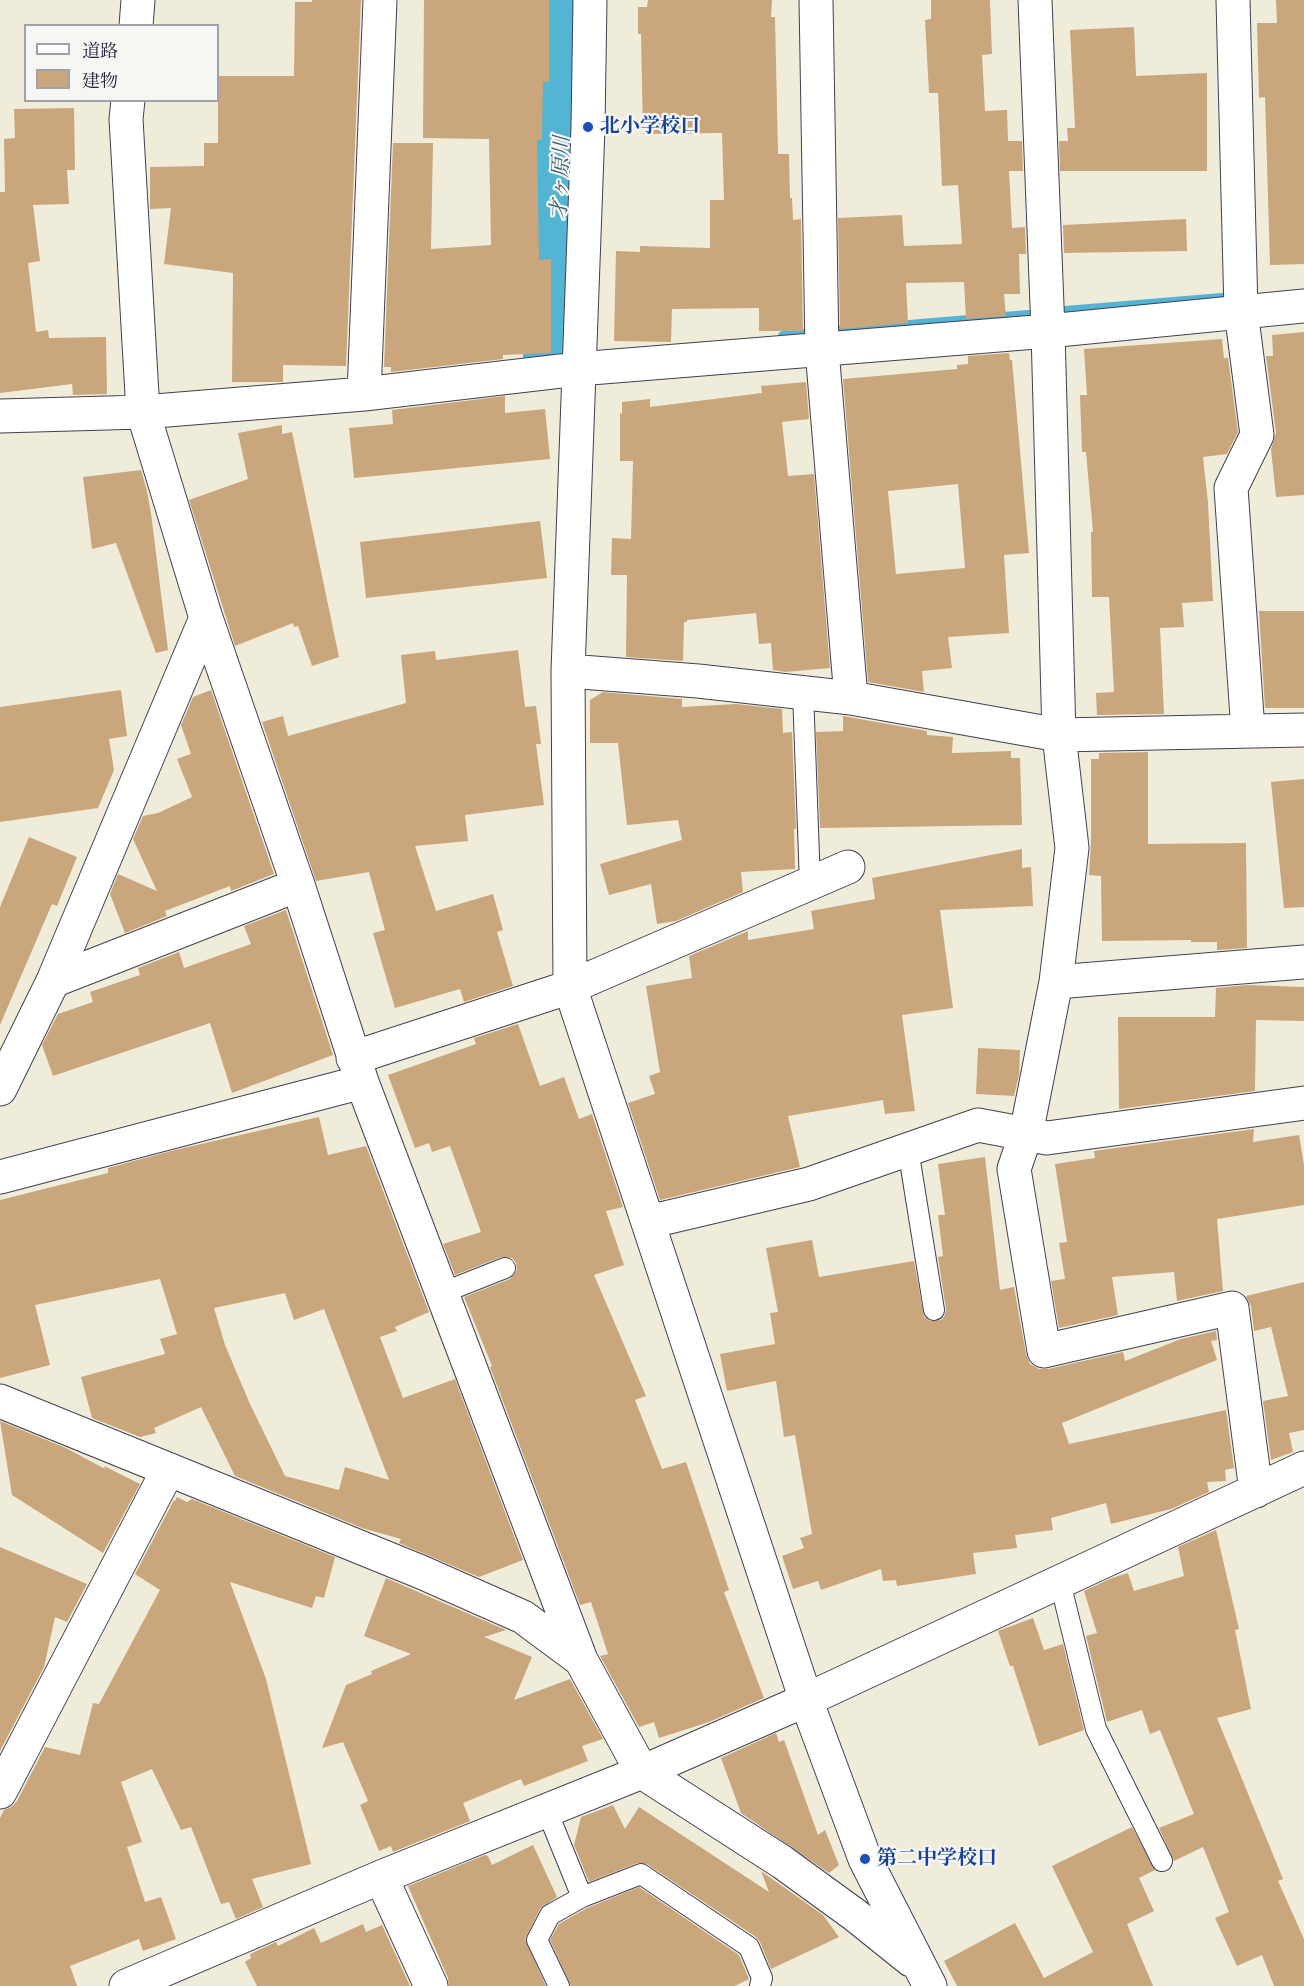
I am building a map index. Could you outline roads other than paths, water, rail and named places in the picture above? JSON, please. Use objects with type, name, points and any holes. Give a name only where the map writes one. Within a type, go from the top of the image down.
[{"type":"street","points":[[136,24],[138,0]]},
{"type":"street","points":[[364,394],[380,0]]},
{"type":"street","points":[[590,0],[588,127],[568,671],[570,987],[806,1700],[865,1859],[925,1977]]},
{"type":"street","points":[[816,0],[822,350],[851,698]]},
{"type":"street","points":[[1035,0],[1048,331],[1059,735],[1072,848],[1056,982],[1026,1134],[1014,1169],[1044,1351],[1232,1308],[1256,1491]]},
{"type":"street","points":[[1233,0],[1241,311],[1257,435],[1231,488],[1248,732]]},
{"type":"street","points":[[128,102],[126,119],[144,412],[206,618],[298,885],[357,1070],[581,1660],[642,1772],[782,1862],[855,1915],[925,1977]]},
{"type":"street","points":[[0,416],[144,412],[364,394],[578,369],[1048,331],[1304,306]]},
{"type":"street","points":[[0,1089],[53,981],[206,618]]},
{"type":"street","points":[[568,671],[698,681],[851,698],[1059,735],[1304,730]]},
{"type":"street","points":[[0,1178],[357,1070],[570,987],[848,867]]},
{"type":"street","points":[[53,981],[298,885]]},
{"type":"street","points":[[1056,982],[1304,962]]},
{"type":"street","points":[[648,1222],[809,1184],[978,1125],[1047,1138],[1304,1103]]},
{"type":"street","points":[[0,1401],[421,1572],[523,1617],[581,1660]]},
{"type":"street","points":[[126,1986],[381,1877],[642,1772],[806,1700],[1304,1468]]},
{"type":"street","points":[[0,1792],[168,1470]]},
{"type":"street","points":[[381,1877],[431,1986]]},
{"type":"lane","points":[[803,692],[810,884]]},
{"type":"lane","points":[[908,1149],[934,1310]]},
{"type":"lane","points":[[442,1293],[505,1268]]},
{"type":"lane","points":[[1060,1582],[1096,1729],[1162,1861]]},
{"type":"lane","points":[[547,1811],[582,1897]]},
{"type":"lane","points":[[559,1986],[537,1940],[550,1915],[582,1897],[641,1874],[749,1947],[762,1978],[760,1986]]},
{"type":"waterway","name":"才ヶ原川","points":[[556,355],[568,0]]},
{"type":"waterway","points":[[1065,311],[1222,298]]},
{"type":"waterway","points":[[838,331],[1028,315]]},
{"type":"waterway","points":[[783,336],[804,334]]},
{"type":"place","name":"北小学校口","points":[[588,127]]},
{"type":"place","name":"第二中学校口","points":[[865,1859]]}]
